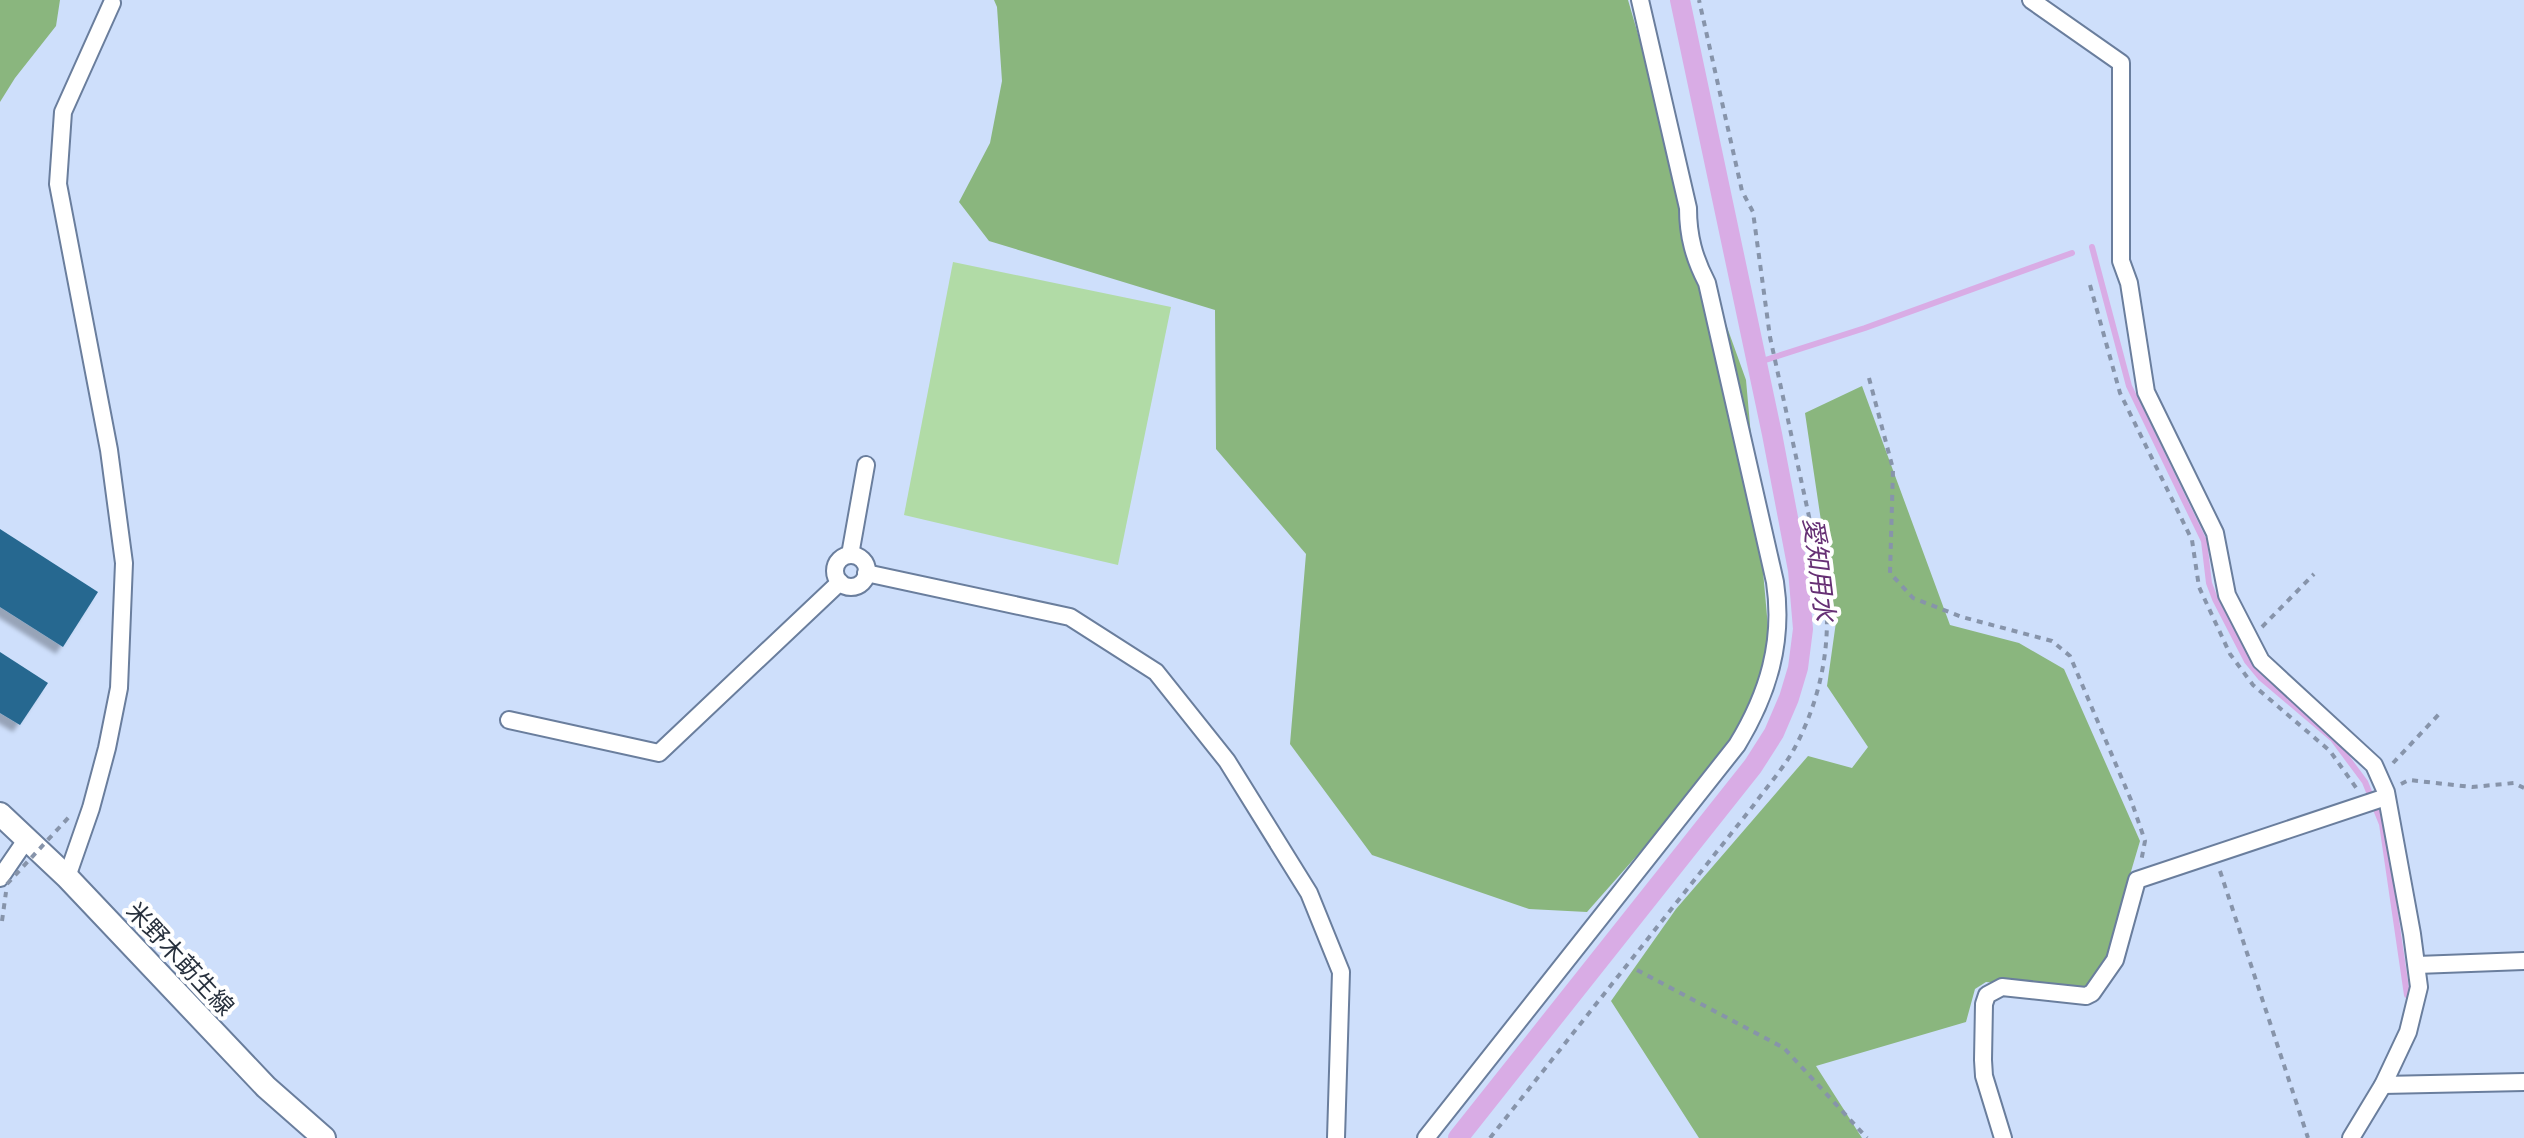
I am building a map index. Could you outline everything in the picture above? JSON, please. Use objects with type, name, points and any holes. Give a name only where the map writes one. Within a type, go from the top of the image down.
[{"type":"main road","name":"米野木莇生線","points":[[0,814],[67,877],[266,1087],[324,1138]]},
{"type":"street","points":[[1426,1138],[1737,745],[1760,703],[1775,654],[1778,602],[1775,582],[1707,283],[1696,262],[1688,231],[1688,208],[1640,0]]},
{"type":"street","points":[[2031,0],[2121,63],[2121,261],[2129,283],[2146,392],[2215,533],[2227,595],[2261,661],[2374,765],[2386,794],[2419,987],[2408,1032],[2383,1085],[2351,1138]]},
{"type":"street","points":[[67,877],[91,808],[119,688],[124,563],[109,450],[58,184],[63,112],[112,3]]},
{"type":"street","points":[[850,555],[866,465]]},
{"type":"street","points":[[850,555],[861,558],[866,573],[858,585],[848,587],[840,582],[835,573],[836,563],[850,555]]},
{"type":"street","points":[[866,573],[1070,617],[1156,672],[1227,761],[1309,893],[1341,972],[1336,1138]]},
{"type":"street","points":[[509,720],[659,753],[840,582]]},
{"type":"street","points":[[2003,1138],[1983,1068],[1984,1004],[1987,995],[2002,987],[2086,996],[2092,993],[2115,960],[2137,880],[2215,856],[2386,794]]},
{"type":"street","points":[[0,878],[26,840]]},
{"type":"street","points":[[2417,965],[2524,961]]},
{"type":"street","points":[[2383,1085],[2524,1082]]},
{"type":"path","points":[[1490,1138],[1753,806],[1792,752],[1806,724],[1824,664],[1829,623],[1825,590],[1770,337],[1753,212],[1742,191],[1699,0]]},
{"type":"path","points":[[1869,378],[1893,469],[1890,573],[1913,598],[1962,617],[2052,641],[2070,656],[2131,800],[2145,841],[2137,880]]},
{"type":"path","points":[[2248,637],[2258,632],[2314,574]]},
{"type":"path","points":[[2378,774],[2441,712]]},
{"type":"path","points":[[2386,794],[2409,780],[2472,787],[2514,783],[2524,788]]},
{"type":"path","points":[[2,921],[7,884],[69,817]]},
{"type":"path","points":[[2215,856],[2308,1138]]},
{"type":"path","points":[[1637,970],[1784,1048],[1867,1138]]},
{"type":"green space","points":[[0,0],[60,0],[56,26],[0,102]]},
{"type":"green space","points":[[994,0],[1628,0],[1708,274],[1746,380],[1771,661],[1732,748],[1587,912],[1529,909],[1372,855],[1290,744],[1306,554],[1216,449],[1215,310],[989,241],[959,202],[990,143],[1002,81]]},
{"type":"green space","points":[[953,262],[1171,307],[1118,565],[904,515]]},
{"type":"green space","points":[[1862,386],[1950,625],[2019,643],[2064,669],[2140,841],[2110,956],[2090,991],[1986,982],[1975,989],[1966,1022],[1816,1066],[1862,1138],[1699,1138],[1611,1001],[1676,909],[1808,756],[1852,768],[1868,747],[1827,686],[1836,622],[1805,413]]},
{"type":"building","points":[[0,529],[98,592],[63,647],[0,607]]},
{"type":"building","points":[[0,652],[48,683],[20,725],[0,713]]},
{"type":"waterway","name":"愛知用水","points":[[1458,1138],[1753,766],[1774,733],[1798,668],[1803,629],[1798,570],[1680,0]]},
{"type":"waterway","points":[[2092,247],[2129,386],[2204,541],[2209,583],[2215,599],[2247,661],[2261,678],[2333,739],[2365,782],[2382,824],[2407,995]]},
{"type":"waterway","points":[[1756,363],[1865,328],[2072,253]]}]
